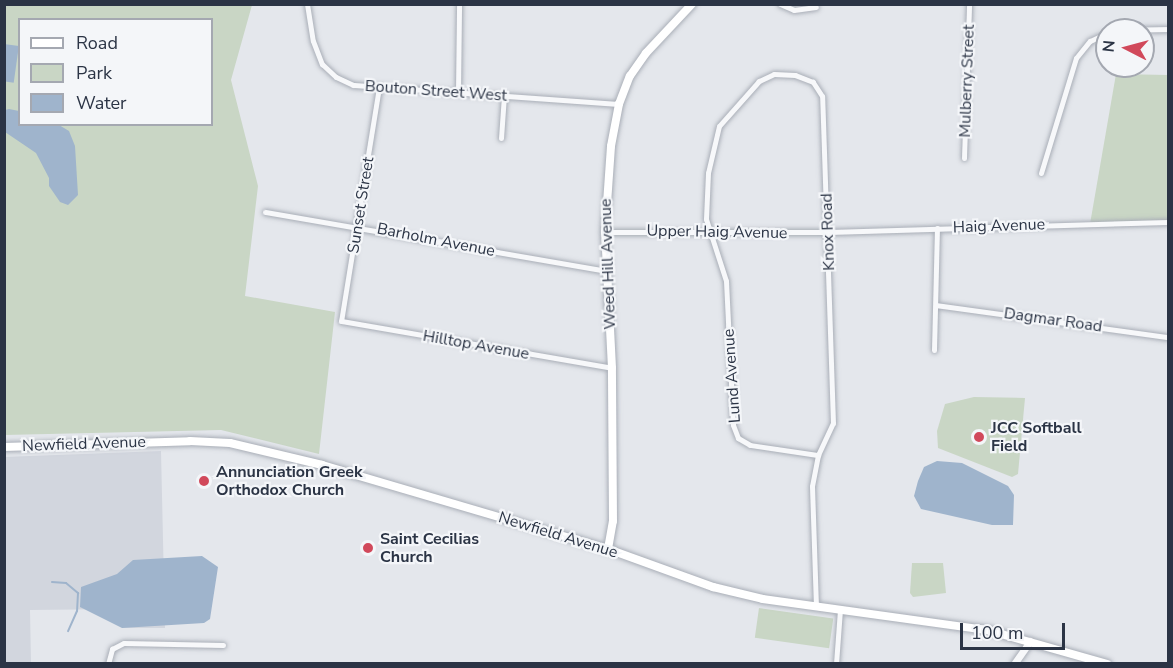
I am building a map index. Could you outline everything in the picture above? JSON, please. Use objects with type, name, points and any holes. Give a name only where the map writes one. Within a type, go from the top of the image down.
[{"type":"main road","name":"Weed Hill Avenue","points":[[608,549],[613,521],[612,368],[606,271],[606,183],[619,104],[646,53],[692,4]]},
{"type":"main road","name":"Newfield Avenue","points":[[4,447],[190,441],[230,443],[322,465],[608,549],[713,587],[816,607],[936,621],[1030,641],[1107,663]]},
{"type":"street","name":"Bouton Street West","points":[[307,4],[313,41],[322,64],[336,78],[353,85],[619,104]]},
{"type":"street","points":[[458,92],[459,4]]},
{"type":"street","points":[[780,4],[794,10],[816,7]]},
{"type":"street","name":"Mulberry Street","points":[[964,158],[969,4]]},
{"type":"street","points":[[1041,173],[1076,58],[1090,41],[1095,39]]},
{"type":"street","name":"Knox Road","points":[[711,234],[706,219],[708,173],[719,126],[759,81],[774,74],[795,75],[813,82],[822,96],[829,232],[833,423],[818,455],[812,486],[816,607]]},
{"type":"street","name":"Sunset Street","points":[[341,321],[379,87]]},
{"type":"street","points":[[501,138],[504,95]]},
{"type":"street","name":"Barholm Avenue","points":[[265,212],[358,226],[606,271]]},
{"type":"street","name":"Haig Avenue","points":[[829,232],[1168,222]]},
{"type":"street","points":[[934,350],[937,228]]},
{"type":"street","name":"Upper Haig Avenue","points":[[605,232],[657,230],[711,234],[829,232]]},
{"type":"street","name":"Lund Avenue","points":[[711,234],[726,281],[733,424],[738,438],[750,445],[818,455]]},
{"type":"street","name":"Dagmar Road","points":[[936,305],[1168,337]]},
{"type":"street","name":"Hilltop Avenue","points":[[341,321],[612,368]]},
{"type":"street","points":[[836,663],[840,610]]},
{"type":"street","points":[[1014,663],[1030,641]]},
{"type":"street","points":[[108,663],[112,649],[124,643],[224,645]]},
{"type":"shaded area","points":[[161,451],[165,628],[122,628],[121,609],[30,610],[31,663],[5,663],[4,457]]},
{"type":"green space","points":[[5,5],[252,5],[231,80],[258,186],[245,296],[335,312],[319,454],[221,430],[5,435]]},
{"type":"green space","points":[[1155,75],[1168,75],[1168,222],[1090,224],[1115,78],[1155,78]]},
{"type":"green space","name":"JCC Softball Field","points":[[974,397],[1025,398],[1018,474],[1012,477],[938,448],[937,431],[945,404]]},
{"type":"green space","points":[[912,563],[943,563],[946,593],[913,597],[910,593]]},
{"type":"green space","points":[[759,608],[833,618],[829,648],[755,638]]},
{"type":"water","points":[[4,44],[18,46],[14,83],[4,81]]},
{"type":"water","points":[[5,110],[18,111],[18,126],[61,126],[69,131],[75,146],[78,195],[68,205],[60,202],[49,186],[49,178],[36,153],[5,132]]},
{"type":"water","points":[[937,461],[962,463],[1008,486],[1014,495],[1013,525],[992,525],[921,509],[914,496],[918,481],[924,467]]},
{"type":"water","points":[[202,556],[218,567],[210,619],[204,623],[122,628],[80,607],[81,587],[117,574],[133,560]]},
{"type":"waterway","points":[[52,582],[66,583],[78,593],[77,611],[68,631]]},
{"type":"place","name":"JCC Softball Field","points":[[979,437]]},
{"type":"place","name":"Annunciation Greek Orthodox Church","points":[[204,481]]},
{"type":"place","name":"Saint Cecilias Church","points":[[368,548]]}]
